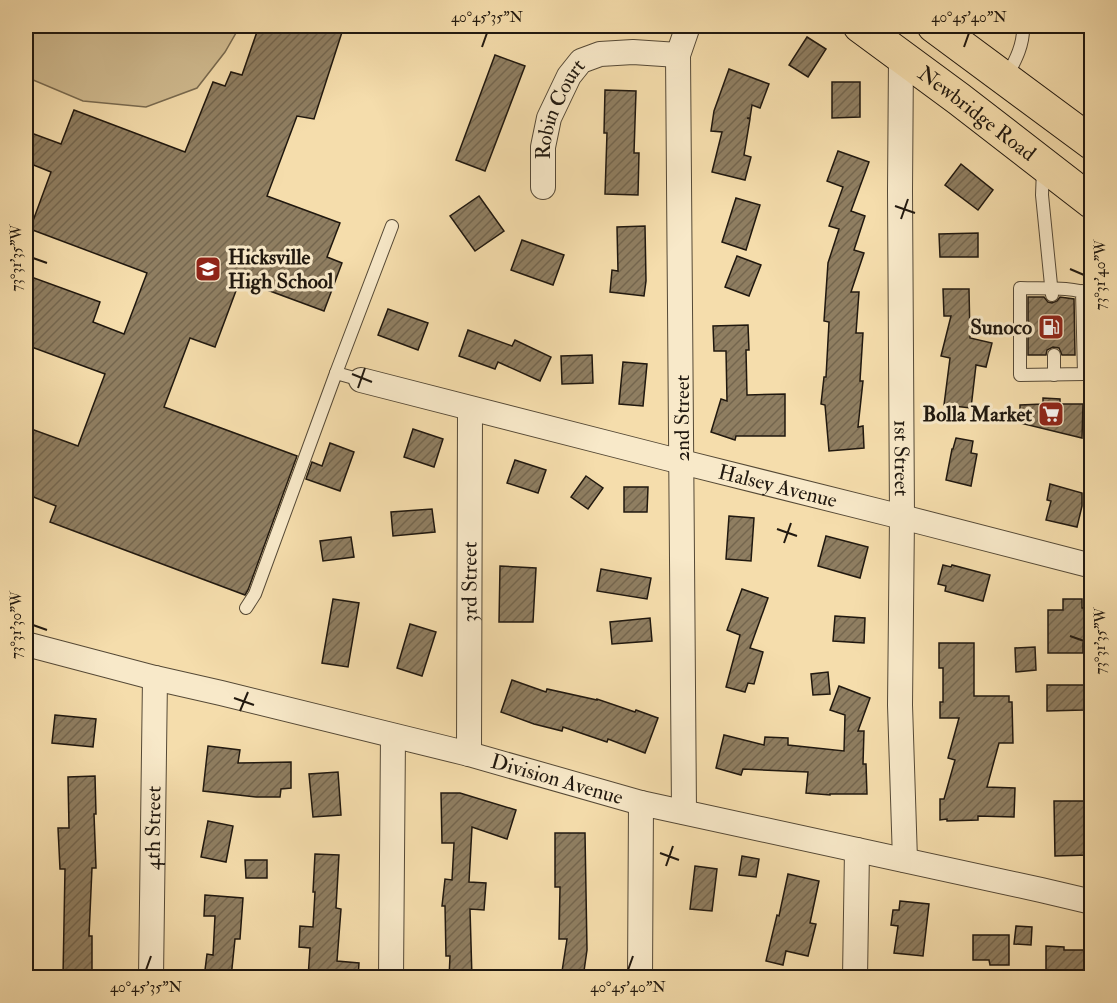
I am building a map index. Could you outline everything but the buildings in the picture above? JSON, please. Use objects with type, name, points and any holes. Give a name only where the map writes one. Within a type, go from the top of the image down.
[{"type":"main road","name":"Newbridge Road","points":[[860,26],[1043,165],[1091,221]]},
{"type":"main road","points":[[934,26],[1092,143]]},
{"type":"street","name":"2nd Street","points":[[684,812],[678,55],[688,26]]},
{"type":"street","name":"Robin Court","points":[[543,187],[543,147],[549,118],[569,76],[581,61],[600,54],[633,52],[678,55]]},
{"type":"street","name":"1st Street","points":[[902,56],[900,705],[905,860]]},
{"type":"street","name":"Halsey Avenue","points":[[361,380],[1092,566]]},
{"type":"street","name":"3rd Street","points":[[470,409],[470,754]]},
{"type":"street","name":"Division Avenue","points":[[26,644],[155,678],[470,754],[641,803],[1092,902]]},
{"type":"street","name":"4th Street","points":[[151,978],[155,678]]},
{"type":"street","points":[[391,978],[393,736]]},
{"type":"street","points":[[640,978],[641,803]]},
{"type":"street","points":[[855,978],[857,849]]},
{"type":"lane","points":[[1005,78],[1016,58],[1023,36],[1023,26]]},
{"type":"lane","points":[[1043,165],[1042,195],[1052,293]]},
{"type":"lane","points":[[246,608],[255,594],[392,226]]},
{"type":"lane","points":[[1020,288],[1052,293],[1087,293],[1088,374],[1020,375],[1020,288]]},
{"type":"lane","points":[[1054,355],[1054,375]]},
{"type":"lane","points":[[336,373],[361,380]]},
{"type":"shaded area","points":[[26,26],[240,26],[225,52],[197,88],[146,107],[83,101],[26,77]]},
{"type":"place","name":"Hicksville High School","points":[[208,269]]},
{"type":"place","name":"Sunoco","points":[[1051,327]]},
{"type":"place","name":"Bolla Market","points":[[1051,414]]}]
